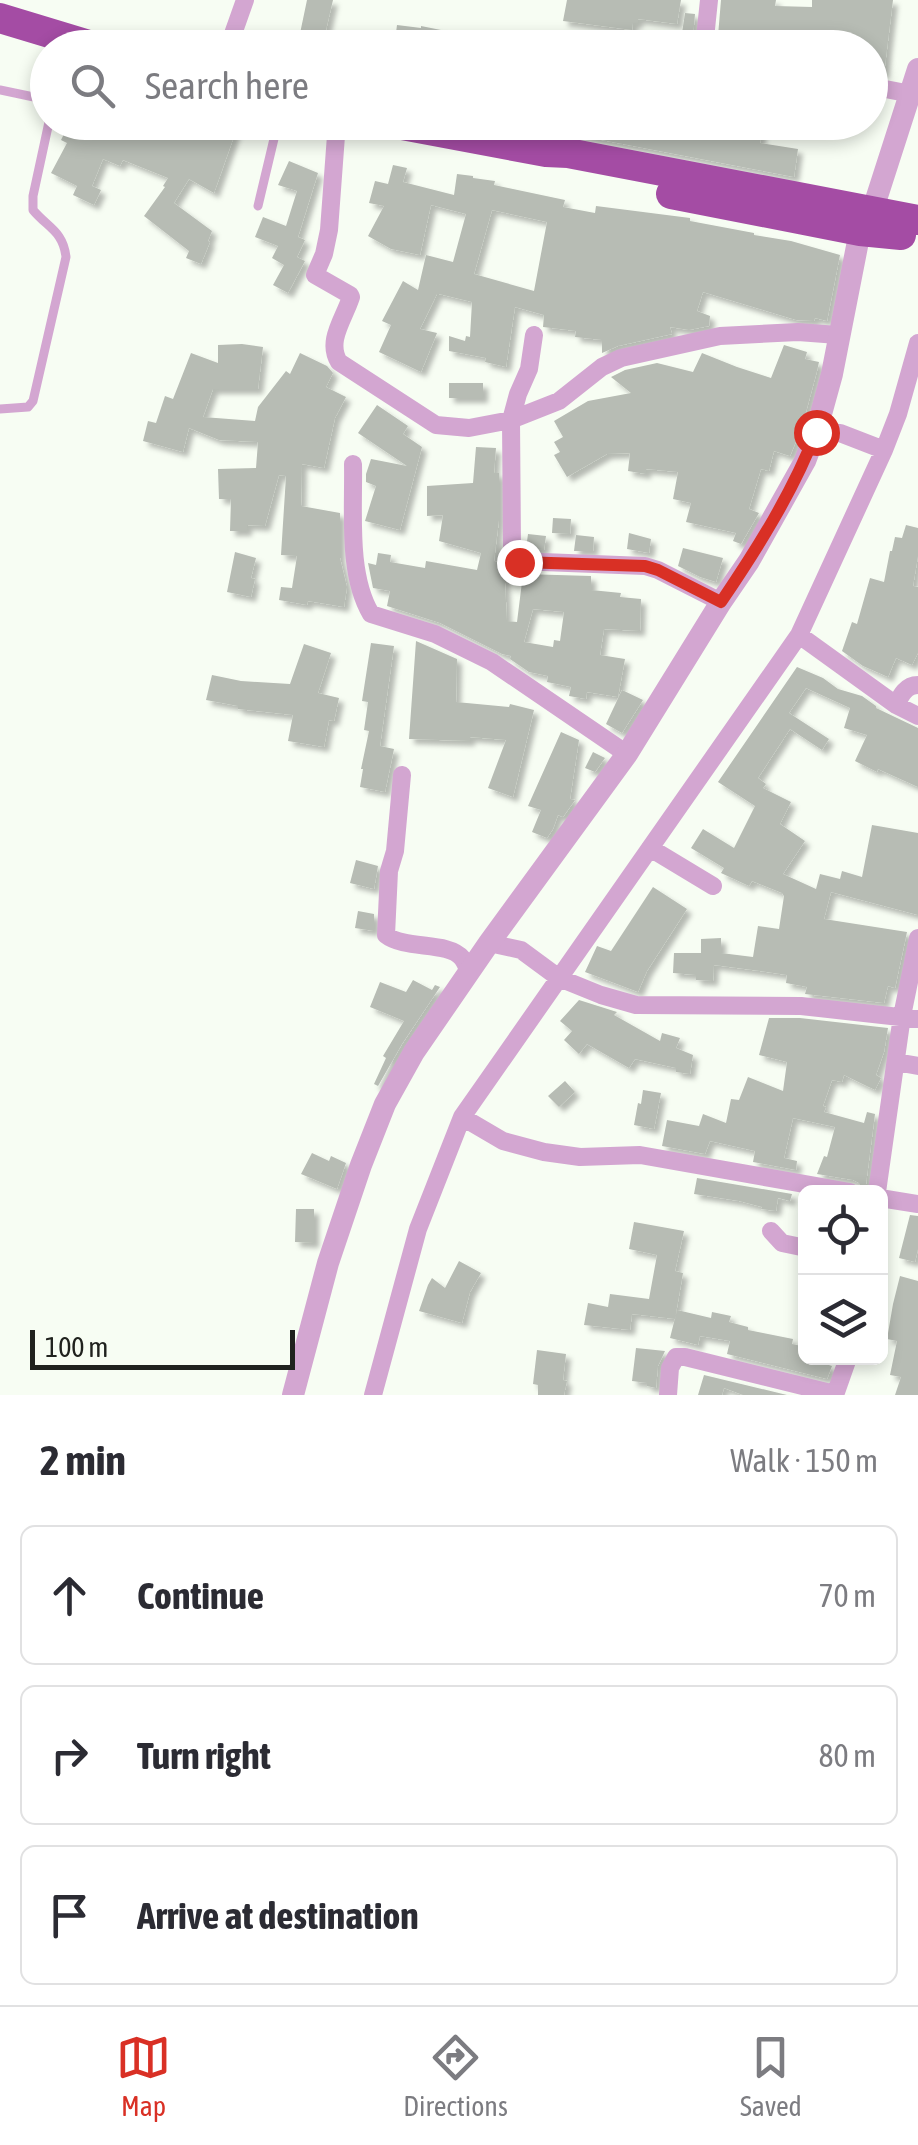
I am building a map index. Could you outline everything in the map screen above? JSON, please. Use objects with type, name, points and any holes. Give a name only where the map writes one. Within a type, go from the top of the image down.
[{"type":"highway","points":[[0,18],[32,30]]},
{"type":"highway","points":[[482,140],[546,152],[563,165],[618,183],[872,222],[918,237]]},
{"type":"highway","points":[[872,222],[918,220]]},
{"type":"street","points":[[234,30],[244,0]]},
{"type":"street","points":[[706,30],[710,0]]},
{"type":"street","points":[[293,1395],[328,1263],[385,1104],[414,1052],[489,943],[627,754],[749,561],[805,460],[828,432],[838,335],[918,69]]},
{"type":"street","points":[[888,89],[912,94]]},
{"type":"street","points":[[336,140],[330,230],[315,275],[350,295],[333,350],[337,360],[436,425],[469,428],[511,420],[559,401],[621,358],[720,336],[798,332],[838,335]]},
{"type":"street","points":[[534,336],[529,370],[511,420],[512,554],[517,561],[645,566],[721,602]]},
{"type":"street","points":[[373,1395],[418,1229],[462,1117],[556,974],[650,848],[799,634],[877,447],[898,414],[918,343]]},
{"type":"street","points":[[898,414],[918,417]]},
{"type":"street","points":[[828,432],[877,447]]},
{"type":"street","points":[[352,464],[356,569],[363,602],[370,614],[435,634],[492,662],[627,754]]},
{"type":"street","points":[[799,634],[918,716]]},
{"type":"street","points":[[896,704],[902,693],[918,686]]},
{"type":"street","points":[[402,775],[386,934],[400,942],[451,951],[461,956],[470,973]]},
{"type":"street","points":[[650,848],[713,886]]},
{"type":"street","points":[[880,1185],[896,1062],[910,1018],[918,938]]},
{"type":"street","points":[[489,943],[522,950],[556,974],[636,1005],[801,1006],[910,1018]]},
{"type":"street","points":[[896,1062],[918,1066]]},
{"type":"street","points":[[462,1117],[503,1141],[544,1152],[580,1157],[640,1155],[810,1185]]},
{"type":"street","points":[[888,1197],[918,1204]]},
{"type":"street","points":[[772,1232],[782,1244],[798,1247]]},
{"type":"street","points":[[668,1395],[670,1368],[676,1357],[835,1394],[845,1365]]},
{"type":"lane","points":[[0,90],[30,96]]},
{"type":"lane","points":[[0,409],[28,407],[33,401],[66,256],[65,242],[33,210],[45,140]]},
{"type":"lane","points":[[258,206],[274,140]]},
{"type":"building","points":[[307,0],[333,0],[326,30],[301,30]]},
{"type":"building","points":[[567,0],[681,0],[677,24],[638,19],[632,30],[563,21]]},
{"type":"building","points":[[721,0],[776,0],[775,6],[812,7],[812,0],[893,0],[888,41],[888,30],[718,30]]},
{"type":"building","points":[[685,13],[695,14],[694,30],[682,30]]},
{"type":"building","points":[[397,25],[441,30],[396,30]]},
{"type":"building","points":[[61,140],[233,140],[214,193],[189,179],[174,203],[212,231],[201,264],[186,258],[189,251],[144,216],[168,178],[123,160],[120,166],[103,159],[92,186],[101,190],[94,205],[73,195],[77,186],[51,173],[67,143]]},
{"type":"building","points":[[602,140],[761,140],[760,143],[798,149],[794,177]]},
{"type":"building","points":[[289,161],[318,173],[298,237],[305,240],[297,257],[305,261],[288,293],[273,285],[284,265],[272,258],[278,246],[255,237],[263,217],[286,226],[297,191],[278,185]]},
{"type":"building","points":[[393,165],[407,168],[403,182],[454,195],[457,174],[473,176],[495,181],[494,185],[565,200],[563,207],[595,213],[596,206],[690,218],[840,255],[827,321],[796,320],[703,292],[697,311],[710,316],[709,326],[689,330],[670,327],[672,334],[602,353],[602,340],[575,337],[576,331],[543,327],[544,315],[515,307],[506,367],[485,362],[486,358],[449,351],[449,336],[465,341],[466,336],[470,337],[472,302],[437,294],[420,329],[437,333],[421,372],[379,352],[391,325],[382,321],[403,281],[418,290],[426,255],[453,262],[466,214],[431,205],[420,255],[391,249],[368,236],[384,206],[369,203],[375,181],[388,184]],"holes":[[[492,210],[547,222],[534,291],[474,274]]]},
{"type":"building","points":[[218,345],[263,347],[258,389],[213,389],[203,417],[255,421],[258,407],[286,371],[290,374],[300,353],[327,366],[333,373],[326,387],[346,397],[335,418],[324,468],[302,464],[301,506],[340,513],[340,558],[347,587],[344,607],[279,600],[281,587],[292,588],[297,556],[281,555],[286,476],[279,475],[265,526],[247,525],[247,531],[230,531],[231,499],[219,499],[218,469],[256,468],[258,442],[219,440],[189,428],[183,452],[143,441],[148,421],[156,423],[165,396],[173,399],[191,353],[218,363]]},
{"type":"building","points":[[784,345],[807,352],[805,359],[819,362],[790,456],[774,451],[769,471],[761,469],[749,509],[759,513],[741,544],[733,541],[736,533],[686,522],[691,503],[673,499],[678,472],[628,471],[630,453],[607,454],[567,477],[554,455],[560,452],[554,442],[563,437],[554,421],[588,401],[631,393],[611,377],[625,370],[657,363],[693,372],[702,353],[771,378]]},
{"type":"building","points":[[449,383],[483,383],[483,398],[449,398]]},
{"type":"building","points":[[377,405],[408,426],[403,434],[422,447],[400,530],[365,521],[376,486],[366,482],[371,459],[407,466],[358,433]]},
{"type":"building","points":[[476,447],[496,448],[494,473],[499,473],[499,520],[494,561],[504,564],[507,621],[517,622],[523,574],[591,576],[591,590],[641,599],[640,631],[604,629],[600,655],[625,659],[618,697],[587,692],[586,699],[569,696],[571,687],[547,682],[548,676],[529,672],[511,656],[440,623],[387,606],[390,591],[373,588],[368,563],[376,565],[378,553],[391,555],[390,562],[425,568],[426,561],[477,570],[481,553],[439,541],[443,515],[427,516],[427,486],[473,483]],"holes":[[[533,609],[564,612],[560,641],[554,640],[553,647],[524,642]]]},
{"type":"building","points":[[553,518],[571,519],[570,534],[552,533]]},
{"type":"building","points":[[906,525],[918,528],[913,586],[918,587],[918,653],[912,665],[896,658],[888,677],[842,651],[852,622],[857,624],[870,578],[884,582],[895,537],[902,538]]},
{"type":"building","points":[[629,533],[651,539],[649,553],[627,549]]},
{"type":"building","points":[[528,534],[546,536],[544,550],[526,549]]},
{"type":"building","points":[[576,535],[594,537],[593,551],[574,551]]},
{"type":"building","points":[[683,548],[723,558],[716,582],[678,566]]},
{"type":"building","points":[[235,552],[256,558],[251,597],[227,592]]},
{"type":"building","points":[[416,641],[457,659],[456,702],[509,707],[510,704],[534,710],[513,797],[488,788],[506,740],[409,739]]},
{"type":"building","points":[[371,643],[394,646],[380,746],[394,749],[385,792],[360,787],[369,731],[364,730],[368,702],[362,701]]},
{"type":"building","points":[[304,644],[331,653],[318,693],[339,698],[334,721],[329,720],[324,747],[288,741],[293,715],[238,709],[206,700],[212,675],[290,684]]},
{"type":"building","points":[[797,667],[838,689],[862,696],[876,708],[918,728],[918,787],[855,761],[867,735],[844,728],[850,708],[806,688],[789,713],[829,739],[822,750],[790,729],[758,778],[766,784],[763,788],[791,802],[780,824],[805,841],[783,874],[816,889],[820,874],[840,879],[842,871],[862,877],[872,825],[918,833],[918,915],[831,892],[824,919],[907,932],[895,988],[888,986],[884,1003],[805,994],[807,987],[786,983],[787,975],[760,971],[714,965],[713,981],[673,973],[674,953],[701,953],[701,939],[721,938],[721,953],[753,957],[758,926],[779,929],[782,893],[752,881],[749,886],[721,873],[724,868],[691,848],[703,829],[734,848],[755,806],[718,782]]},
{"type":"building","points":[[622,690],[643,700],[622,733],[606,724]]},
{"type":"building","points":[[561,732],[579,740],[570,799],[575,800],[563,817],[558,815],[547,838],[532,832],[541,810],[528,806]]},
{"type":"building","points":[[593,752],[605,758],[595,772],[585,768]]},
{"type":"building","points":[[356,860],[378,866],[374,889],[350,883]]},
{"type":"building","points":[[653,887],[687,909],[638,992],[585,972],[597,946],[611,951]]},
{"type":"building","points":[[358,911],[374,914],[374,931],[355,928]]},
{"type":"building","points":[[413,980],[432,990],[435,985],[440,987],[378,1086],[374,1084],[386,1058],[383,1056],[404,1021],[370,1007],[380,982],[406,992]]},
{"type":"building","points":[[579,1000],[617,1012],[614,1015],[660,1041],[662,1033],[680,1038],[676,1048],[693,1055],[690,1074],[635,1059],[629,1068],[587,1044],[579,1054],[564,1040],[572,1031],[560,1021]]},
{"type":"building","points":[[769,1018],[888,1028],[876,1075],[881,1078],[875,1090],[844,1075],[842,1082],[832,1080],[823,1106],[824,1112],[864,1123],[867,1112],[875,1114],[866,1185],[817,1174],[824,1156],[827,1157],[835,1127],[793,1118],[784,1158],[797,1161],[796,1170],[753,1162],[755,1151],[710,1141],[705,1154],[662,1146],[667,1120],[699,1126],[703,1114],[726,1123],[731,1099],[739,1100],[748,1077],[783,1091],[787,1062],[759,1055]]},
{"type":"building","points":[[565,1081],[575,1092],[559,1107],[548,1096]]},
{"type":"building","points":[[643,1090],[661,1093],[654,1129],[634,1125]]},
{"type":"building","points":[[312,1153],[346,1163],[337,1189],[301,1174]]},
{"type":"building","points":[[697,1178],[792,1194],[790,1201],[778,1198],[776,1211],[761,1209],[739,1201],[694,1194]]},
{"type":"building","points":[[296,1209],[314,1209],[314,1243],[295,1242]]},
{"type":"building","points":[[910,1215],[918,1216],[915,1262],[899,1258]]},
{"type":"building","points":[[634,1222],[684,1231],[675,1271],[683,1273],[675,1319],[632,1314],[630,1330],[584,1325],[588,1303],[608,1307],[610,1294],[649,1299],[657,1255],[629,1249]]},
{"type":"building","points":[[459,1261],[481,1273],[470,1292],[462,1323],[419,1311],[432,1278],[445,1288]]},
{"type":"building","points":[[900,1276],[918,1281],[918,1395],[895,1395],[901,1377],[890,1375],[897,1341],[888,1339]]},
{"type":"building","points":[[677,1310],[711,1318],[712,1312],[731,1316],[729,1322],[748,1330],[793,1339],[792,1344],[798,1345],[798,1365],[832,1366],[827,1379],[727,1354],[730,1341],[700,1336],[698,1345],[670,1338]]},
{"type":"building","points":[[636,1348],[665,1351],[658,1366],[656,1388],[632,1381]]},
{"type":"building","points":[[537,1350],[566,1354],[564,1395],[538,1395],[538,1385],[533,1384]]},
{"type":"building","points":[[704,1375],[787,1395],[743,1395],[724,1388],[722,1395],[698,1395]]},
{"type":"route","points":[[519,562],[645,566],[721,602],[749,561],[805,460],[816,432]]}]
